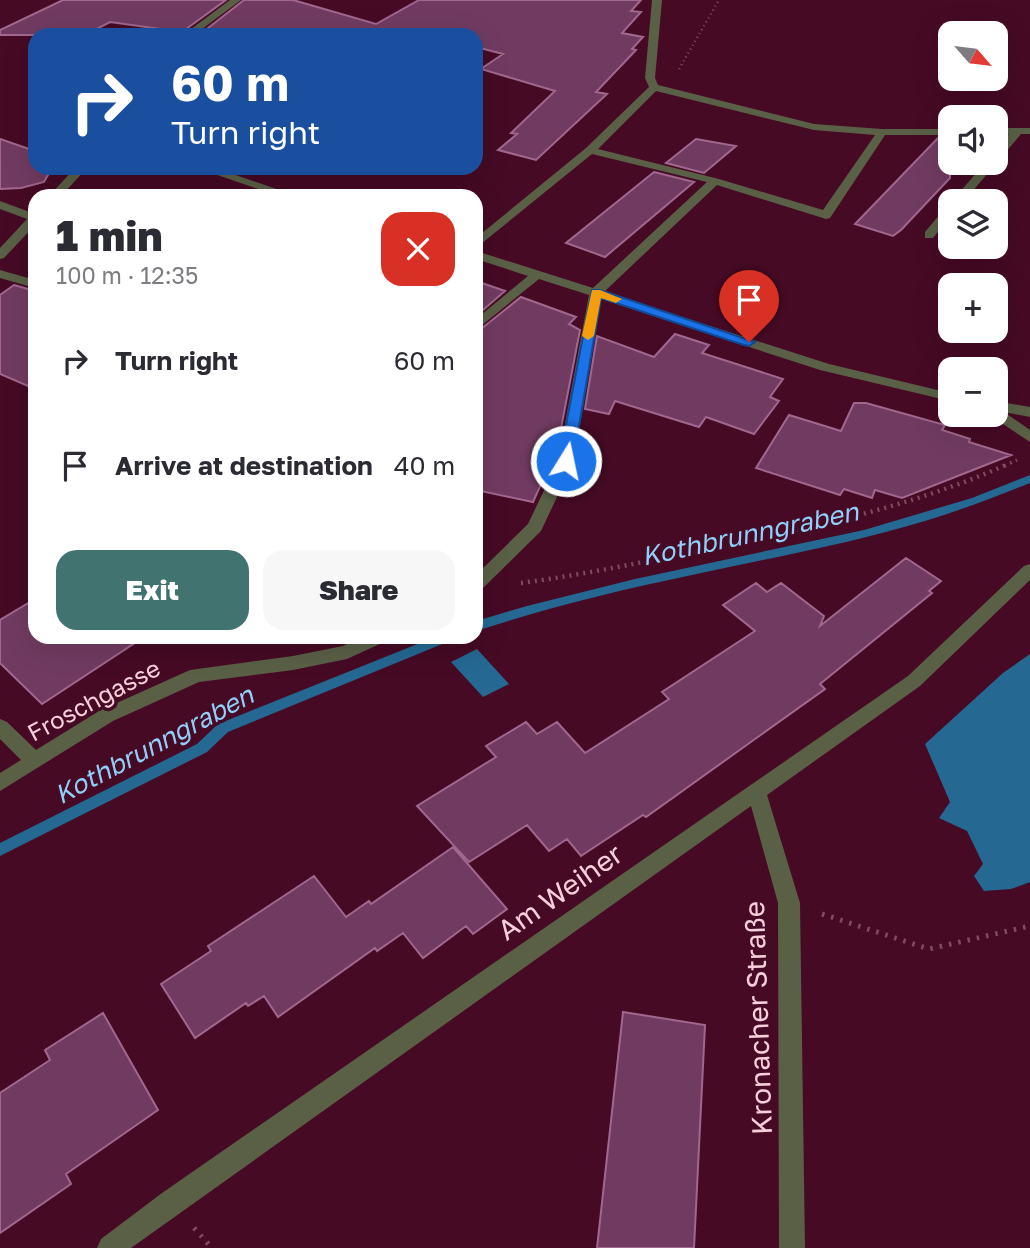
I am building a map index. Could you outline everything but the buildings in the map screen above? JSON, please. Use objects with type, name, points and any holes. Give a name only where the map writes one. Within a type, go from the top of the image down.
[{"type":"street","points":[[198,28],[236,0]]},
{"type":"street","points":[[657,0],[650,78],[659,88],[793,124],[882,132],[938,132]]},
{"type":"street","points":[[483,238],[590,150],[659,88]]},
{"type":"street","points":[[1008,146],[1024,131]]},
{"type":"street","points":[[590,150],[715,181],[827,215],[882,132]]},
{"type":"street","points":[[62,189],[74,175]]},
{"type":"street","points":[[225,175],[269,189]]},
{"type":"street","points":[[968,189],[981,175]]},
{"type":"street","points":[[483,578],[535,527],[566,461],[596,292],[715,181]]},
{"type":"street","points":[[0,205],[28,215]]},
{"type":"street","points":[[929,235],[938,224]]},
{"type":"street","points":[[0,255],[28,225]]},
{"type":"street","points":[[483,257],[825,367],[938,394]]},
{"type":"street","points":[[0,274],[28,282]]},
{"type":"street","points":[[483,320],[538,274]]},
{"type":"street","points":[[1008,408],[1030,412]]},
{"type":"street","points":[[1008,421],[1030,437]]},
{"type":"street","name":"Am Weiher","points":[[110,1248],[171,1202],[914,681],[1030,570]]},
{"type":"street","name":"Froschgasse","points":[[0,783],[106,716],[196,675],[333,655],[363,644]]},
{"type":"street","points":[[0,727],[34,760]]},
{"type":"street","name":"Kronacher Straße","points":[[756,791],[789,904],[792,1248]]},
{"type":"path","points":[[659,88],[699,39],[719,0]]},
{"type":"path","points":[[517,584],[571,577],[836,523],[975,480],[1026,456]]},
{"type":"path","points":[[789,904],[929,949],[1030,926]]},
{"type":"water","points":[[477,649],[509,684],[483,697],[451,662]]},
{"type":"water","points":[[1030,654],[1030,882],[1011,889],[984,891],[974,876],[983,864],[967,831],[939,818],[950,802],[925,744],[1003,673]]},
{"type":"waterway","name":"Kothbrunngraben","points":[[483,623],[635,583],[864,533],[975,501],[1030,479]]},
{"type":"waterway","name":"Kothbrunngraben","points":[[0,850],[202,748],[223,728],[431,644]]},
{"type":"slow traffic","points":[[588,336],[596,292],[616,299]]},
{"type":"route","points":[[566,461],[596,292],[749,342]]}]
